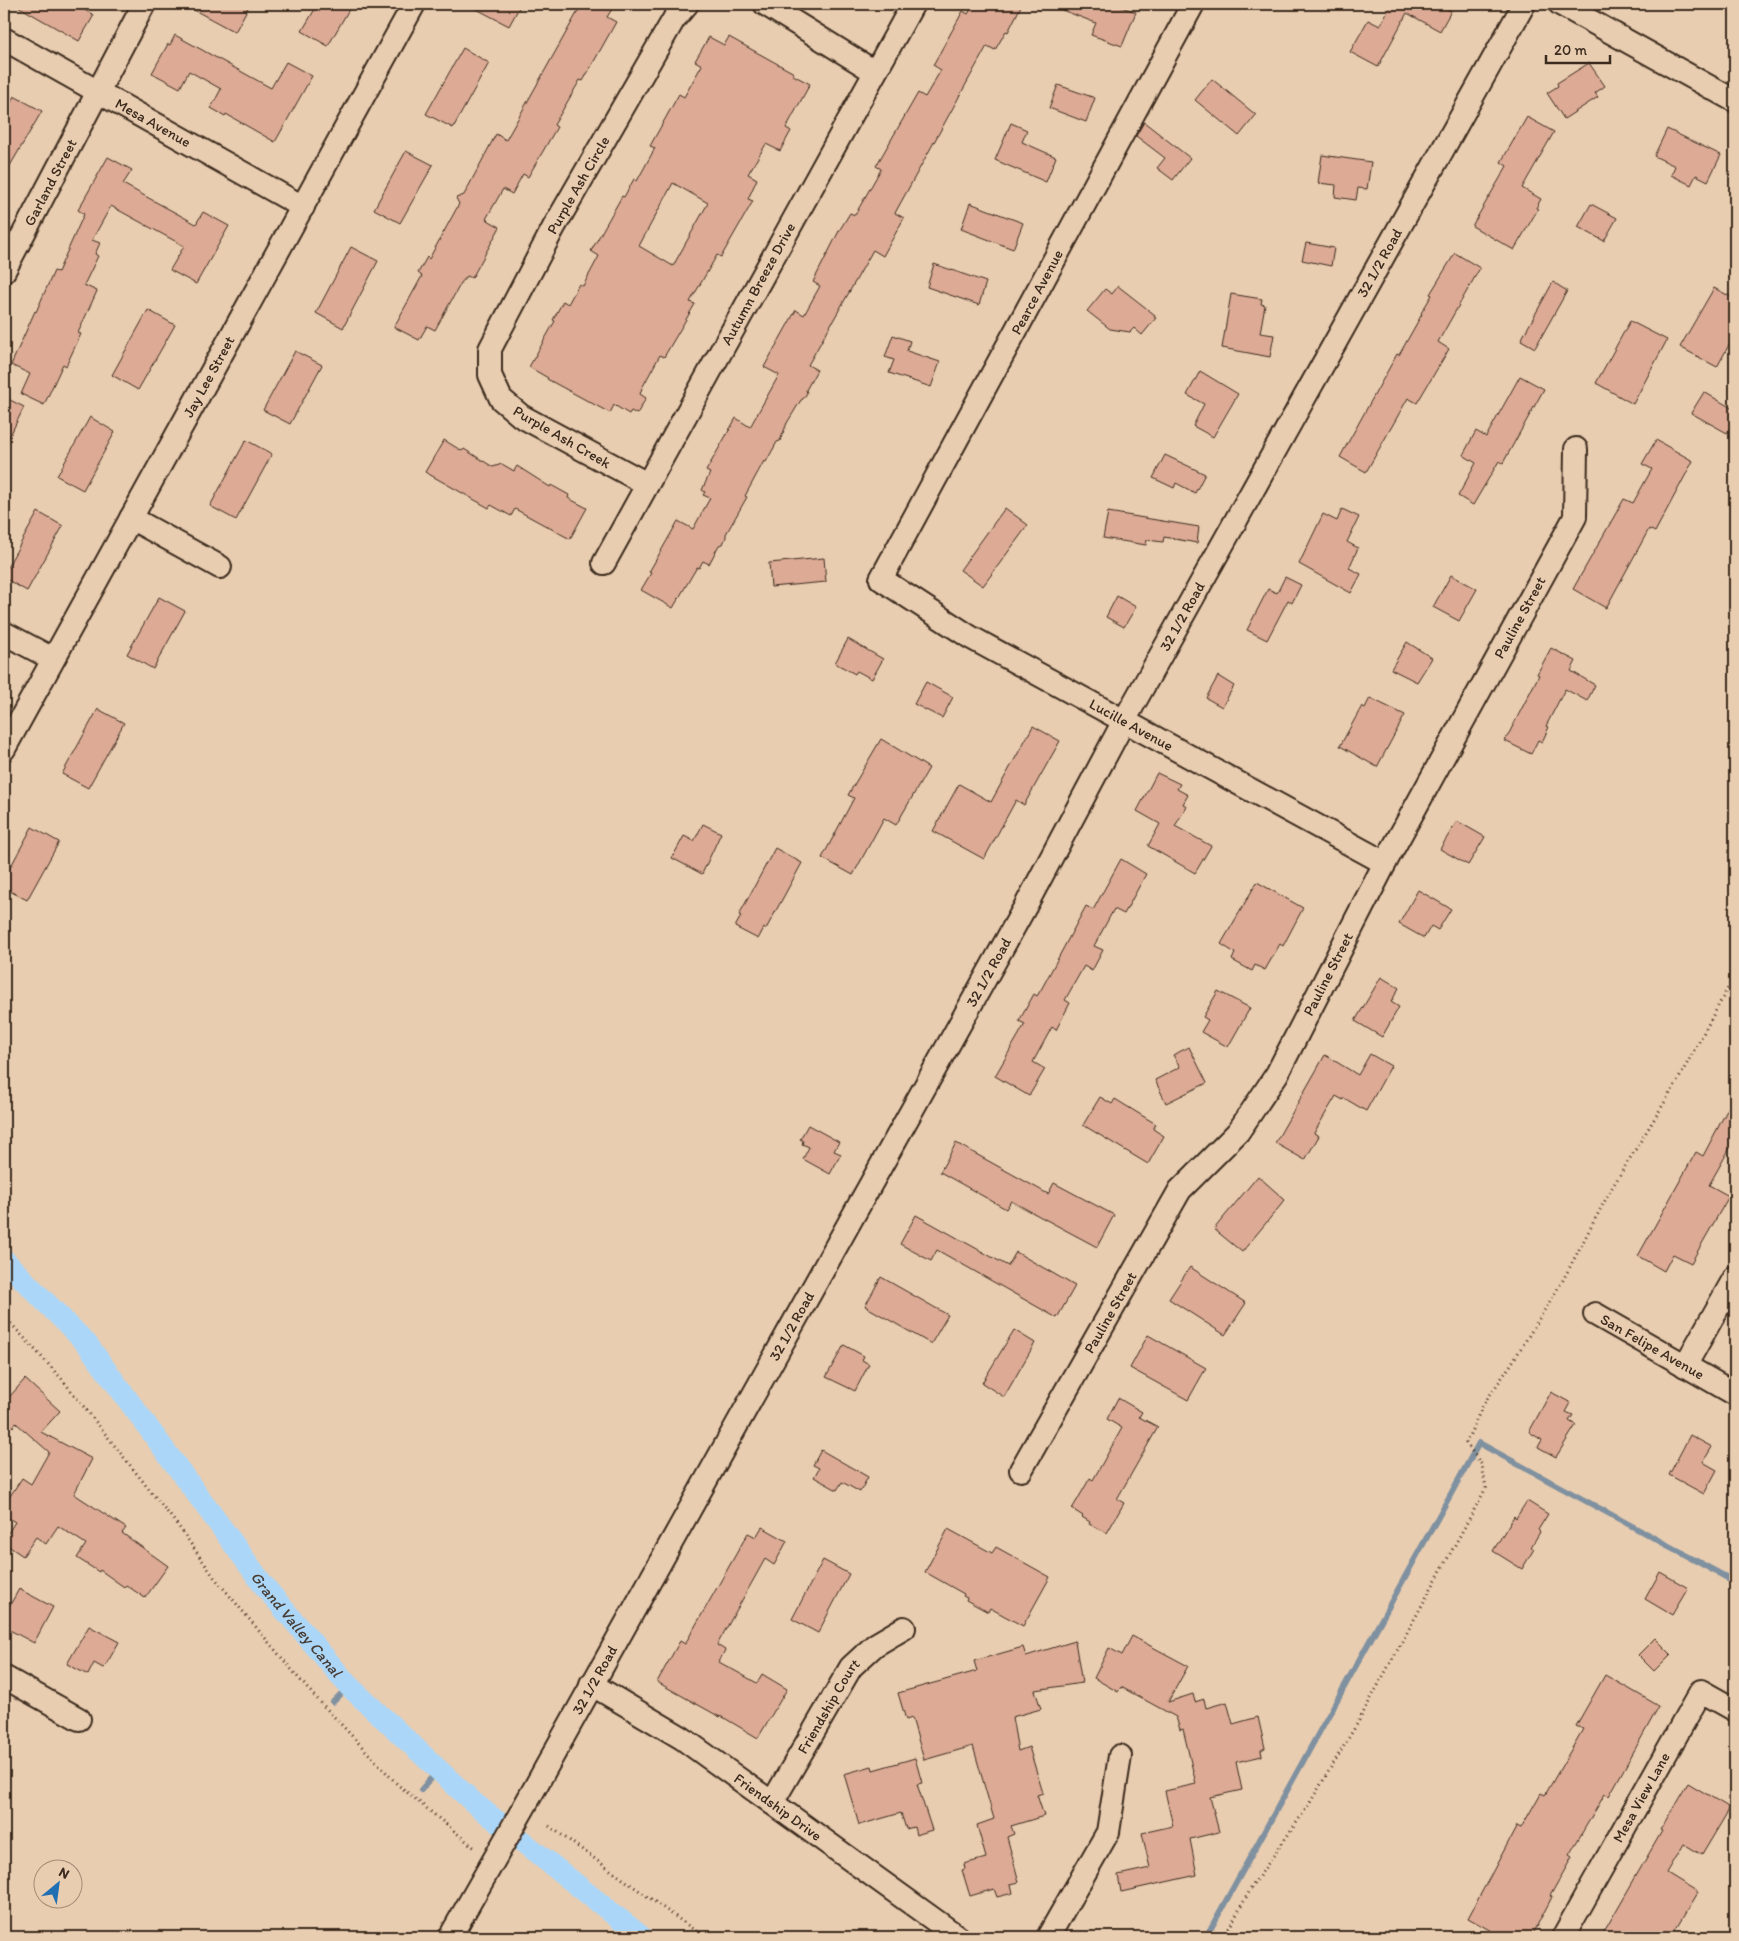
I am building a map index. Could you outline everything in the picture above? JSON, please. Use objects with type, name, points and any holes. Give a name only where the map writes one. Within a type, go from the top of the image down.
[{"type":"street","name":"Garland Street","points":[[4,271],[144,4]]},
{"type":"street","name":"Jay Lee Street","points":[[4,749],[414,4]]},
{"type":"street","name":"Purple Ash Circle","points":[[490,375],[490,349],[554,227],[674,18],[686,4]]},
{"type":"street","points":[[765,4],[875,72]]},
{"type":"street","name":"Autumn Breeze Drive","points":[[604,563],[913,4]]},
{"type":"street","name":"Pearce Avenue","points":[[881,579],[1193,4]]},
{"type":"street","name":"32 1/2 Road","points":[[450,1937],[1025,907],[1124,721],[1524,4]]},
{"type":"street","points":[[1560,4],[1735,101]]},
{"type":"street","name":"Mesa Avenue","points":[[4,38],[302,206]]},
{"type":"street","name":"Purple Ash Creek","points":[[490,375],[501,399],[521,416],[647,484]]},
{"type":"street","name":"Pauline Street","points":[[1021,1470],[1180,1190],[1238,1132],[1277,1074],[1385,863],[1575,517],[1576,449]]},
{"type":"street","points":[[131,518],[220,567]]},
{"type":"street","name":"Lucille Avenue","points":[[881,579],[970,637],[1385,863]]},
{"type":"street","points":[[4,632],[53,659]]},
{"type":"street","points":[[1685,1366],[1735,1277]]},
{"type":"street","name":"San Felipe Avenue","points":[[1595,1314],[1735,1394]]},
{"type":"street","name":"Friendship Court","points":[[772,1803],[851,1667],[875,1645],[904,1628]]},
{"type":"street","points":[[4,1677],[79,1719]]},
{"type":"street","name":"Friendship Drive","points":[[591,1684],[682,1738],[958,1937]]},
{"type":"street","name":"Mesa View Lane","points":[[1563,1937],[1701,1691],[1735,1710]]},
{"type":"street","points":[[1048,1937],[1108,1832],[1120,1756]]},
{"type":"path","points":[[1224,1937],[1253,1886],[1308,1806],[1356,1724],[1486,1488],[1482,1465],[1466,1443],[1483,1405],[1564,1280],[1610,1191],[1677,1082],[1735,975]]},
{"type":"path","points":[[4,1316],[61,1378],[179,1527],[214,1577],[306,1688],[397,1784],[477,1850],[490,1864]]},
{"type":"path","points":[[549,1826],[704,1937]]},
{"type":"building","points":[[14,4],[73,4],[94,15],[79,41]]},
{"type":"building","points":[[183,4],[250,4],[235,32]]},
{"type":"building","points":[[318,4],[352,4],[328,46],[302,31]]},
{"type":"building","points":[[467,4],[521,4],[509,26]]},
{"type":"building","points":[[582,4],[615,4],[607,17],[616,22],[583,81],[580,80],[554,125],[557,127],[528,177],[523,174],[512,194],[503,189],[486,219],[500,227],[472,278],[467,276],[461,283],[435,330],[427,326],[419,340],[394,327],[422,276],[418,273],[427,257],[429,259],[459,204],[456,198],[464,195],[496,134],[506,140]]},
{"type":"building","points":[[974,4],[1022,4],[1008,32],[1006,31],[995,50],[987,46],[895,213],[904,218],[883,256],[873,250],[808,365],[817,370],[806,390],[807,393],[787,423],[780,441],[777,442],[766,462],[764,461],[745,496],[747,497],[726,534],[723,544],[719,545],[709,564],[703,561],[699,568],[697,567],[673,608],[641,590],[651,573],[649,572],[678,521],[693,529],[710,498],[703,495],[705,492],[702,490],[710,473],[706,471],[736,418],[750,427],[779,375],[764,367],[796,310],[804,315],[820,286],[813,282],[839,231],[850,213],[855,215],[881,169],[876,166],[918,93],[925,97],[941,70],[933,65],[963,11],[968,14]]},
{"type":"building","points":[[1050,4],[1113,4],[1136,12],[1122,46],[1091,35],[1096,23]]},
{"type":"building","points":[[1391,4],[1438,4],[1451,11],[1440,31],[1407,13],[1378,67],[1350,52],[1368,20],[1380,26]]},
{"type":"building","points":[[175,35],[271,88],[286,62],[312,76],[275,142],[226,114],[225,116],[211,108],[221,89],[189,71],[180,88],[152,73]]},
{"type":"building","points":[[709,37],[724,45],[729,37],[810,84],[786,128],[791,131],[780,151],[766,144],[748,174],[757,179],[748,199],[753,201],[721,257],[717,255],[690,302],[695,304],[664,357],[660,355],[642,388],[640,394],[646,398],[637,414],[631,411],[629,414],[614,405],[610,413],[547,379],[529,367],[555,321],[553,320],[563,301],[568,304],[579,284],[583,286],[599,256],[591,251],[622,196],[624,197],[634,179],[637,181],[655,148],[650,146],[679,94],[684,97],[702,65],[695,61]],"holes":[[[673,183],[708,203],[673,266],[639,246]]]},
{"type":"building","points":[[463,48],[489,63],[453,128],[426,114]]},
{"type":"building","points":[[1589,63],[1605,86],[1595,93],[1598,97],[1564,119],[1547,93],[1558,86],[1557,83]]},
{"type":"building","points":[[1212,79],[1256,115],[1239,136],[1195,100]]},
{"type":"building","points":[[1058,85],[1095,98],[1086,122],[1049,108]]},
{"type":"building","points":[[14,96],[42,111],[4,176],[4,116]]},
{"type":"building","points":[[1527,117],[1554,132],[1522,188],[1541,199],[1536,208],[1538,209],[1514,250],[1472,226],[1507,166],[1501,162]]},
{"type":"building","points":[[1144,122],[1190,158],[1173,180],[1157,168],[1165,158],[1136,136]]},
{"type":"building","points":[[1011,123],[1027,130],[1022,142],[1056,157],[1046,182],[995,160]]},
{"type":"building","points":[[1667,129],[1721,155],[1708,181],[1696,175],[1691,185],[1671,175],[1675,166],[1654,156]]},
{"type":"building","points":[[406,151],[433,165],[400,223],[374,209]]},
{"type":"building","points":[[1322,155],[1371,162],[1367,189],[1358,188],[1356,200],[1335,197],[1336,185],[1318,183]]},
{"type":"building","points":[[108,157],[132,170],[123,184],[196,224],[203,212],[229,226],[196,284],[170,270],[184,246],[111,206],[92,240],[100,243],[95,254],[98,256],[84,285],[97,291],[78,333],[81,334],[66,366],[63,364],[44,405],[21,394],[30,374],[11,365],[54,271],[58,272],[84,214],[78,210]]},
{"type":"building","points":[[970,203],[1023,223],[1013,249],[961,229]]},
{"type":"building","points":[[1591,204],[1617,218],[1604,241],[1578,227]]},
{"type":"building","points":[[1306,243],[1334,248],[1331,266],[1302,260]]},
{"type":"building","points":[[351,247],[378,261],[343,328],[316,313]]},
{"type":"building","points":[[1455,253],[1480,268],[1438,342],[1449,349],[1417,403],[1408,398],[1366,472],[1340,457],[1397,354],[1399,355],[1422,314],[1432,295],[1430,294]]},
{"type":"building","points":[[934,264],[986,282],[979,305],[927,287]]},
{"type":"building","points":[[1553,282],[1567,291],[1535,348],[1521,340]]},
{"type":"building","points":[[1118,286],[1155,315],[1154,317],[1156,318],[1142,335],[1134,328],[1130,332],[1110,329],[1087,311],[1105,289],[1112,294]]},
{"type":"building","points":[[1714,288],[1735,299],[1735,334],[1717,367],[1680,347]]},
{"type":"building","points":[[1231,294],[1262,299],[1261,304],[1265,305],[1260,333],[1274,335],[1270,357],[1222,348]]},
{"type":"building","points":[[148,310],[175,325],[138,390],[112,375]]},
{"type":"building","points":[[1630,321],[1667,340],[1633,404],[1596,383]]},
{"type":"building","points":[[893,335],[910,341],[907,351],[940,362],[931,387],[889,373],[894,360],[885,357]]},
{"type":"building","points":[[295,351],[322,365],[290,424],[263,410]]},
{"type":"building","points":[[1200,371],[1238,394],[1213,437],[1193,426],[1204,404],[1187,395]]},
{"type":"building","points":[[1520,376],[1544,389],[1503,463],[1499,461],[1473,505],[1458,496],[1476,463],[1463,455],[1476,431],[1486,437]]},
{"type":"building","points":[[1704,392],[1735,410],[1735,419],[1727,433],[1691,413]]},
{"type":"building","points":[[4,397],[24,407],[4,448]]},
{"type":"building","points":[[90,417],[115,432],[83,490],[57,476]]},
{"type":"building","points":[[246,440],[272,454],[236,520],[210,506]]},
{"type":"building","points":[[444,440],[462,451],[464,449],[493,467],[502,464],[514,471],[517,466],[550,487],[551,485],[569,495],[568,498],[587,508],[570,539],[515,509],[511,516],[491,505],[489,508],[425,472]]},
{"type":"building","points":[[1656,440],[1693,461],[1655,532],[1649,529],[1606,608],[1573,589],[1624,499],[1633,503],[1652,469],[1642,464]]},
{"type":"building","points":[[1165,455],[1205,474],[1195,493],[1176,483],[1174,488],[1153,478]]},
{"type":"building","points":[[1005,508],[1028,525],[983,586],[960,570]]},
{"type":"building","points":[[1342,509],[1359,517],[1347,542],[1358,548],[1349,568],[1361,574],[1351,593],[1299,564],[1323,514],[1337,521]]},
{"type":"building","points":[[38,512],[63,526],[27,591],[4,578],[4,573]]},
{"type":"building","points":[[1108,512],[1199,527],[1197,543],[1164,537],[1163,542],[1147,540],[1146,545],[1103,538]]},
{"type":"building","points":[[824,558],[826,582],[771,587],[769,563]]},
{"type":"building","points":[[1451,575],[1477,589],[1459,621],[1433,607]]},
{"type":"building","points":[[1285,577],[1301,585],[1292,603],[1288,600],[1267,640],[1247,630],[1268,589],[1277,593]]},
{"type":"building","points":[[1117,596],[1136,607],[1124,627],[1106,617]]},
{"type":"building","points":[[159,597],[185,611],[153,669],[127,654]]},
{"type":"building","points":[[848,639],[883,659],[872,679],[857,671],[855,674],[835,663]]},
{"type":"building","points":[[1407,642],[1432,658],[1417,682],[1391,669]]},
{"type":"building","points":[[1551,648],[1576,661],[1571,671],[1595,685],[1587,701],[1565,689],[1546,726],[1549,727],[1542,742],[1538,740],[1531,754],[1505,741]]},
{"type":"building","points":[[1218,676],[1234,686],[1222,707],[1206,698]]},
{"type":"building","points":[[926,682],[953,697],[942,718],[914,704]]},
{"type":"building","points":[[1370,698],[1405,715],[1377,767],[1340,746],[1362,706],[1365,708]]},
{"type":"building","points":[[98,709],[124,723],[88,788],[62,774]]},
{"type":"building","points":[[1033,726],[1060,741],[1024,805],[1016,800],[984,859],[933,831],[959,784],[991,802]]},
{"type":"building","points":[[881,739],[929,768],[896,825],[884,818],[853,875],[822,858],[854,798],[848,795]]},
{"type":"building","points":[[1157,773],[1180,784],[1177,789],[1188,795],[1183,804],[1187,806],[1175,826],[1211,846],[1195,873],[1148,846],[1160,824],[1137,811]]},
{"type":"building","points":[[1457,821],[1485,837],[1468,865],[1440,849]]},
{"type":"building","points":[[703,824],[721,833],[702,874],[672,858],[684,836],[694,841]]},
{"type":"building","points":[[32,827],[59,842],[27,900],[4,888],[4,879]]},
{"type":"building","points":[[775,848],[802,863],[766,929],[764,928],[758,939],[735,927],[741,916],[739,915]]},
{"type":"building","points":[[1121,859],[1146,874],[1124,914],[1114,909],[1094,946],[1103,950],[1092,971],[1084,966],[1065,1000],[1070,1003],[1056,1030],[1052,1027],[1033,1062],[1045,1069],[1029,1096],[995,1076],[1025,1024],[1019,1021],[1034,994],[1037,996],[1042,988],[1086,906],[1093,910]]},
{"type":"building","points":[[1257,882],[1303,908],[1283,946],[1280,944],[1265,970],[1255,965],[1252,971],[1232,960],[1235,953],[1221,944]]},
{"type":"building","points":[[1418,890],[1451,909],[1438,930],[1431,926],[1424,938],[1399,924]]},
{"type":"building","points":[[1381,977],[1399,988],[1391,1002],[1399,1007],[1382,1037],[1355,1021]]},
{"type":"building","points":[[1218,991],[1250,1008],[1228,1047],[1201,1032],[1208,1020],[1203,1017]]},
{"type":"building","points":[[1189,1047],[1207,1083],[1166,1103],[1155,1080],[1180,1067],[1173,1055]]},
{"type":"building","points":[[1370,1054],[1391,1066],[1366,1111],[1344,1098],[1343,1100],[1336,1096],[1314,1133],[1319,1136],[1305,1160],[1275,1143],[1325,1055],[1358,1075]]},
{"type":"building","points":[[1735,1095],[1735,1139],[1709,1185],[1729,1196],[1691,1263],[1673,1254],[1664,1271],[1638,1256],[1696,1152],[1703,1156]]},
{"type":"building","points":[[1100,1097],[1112,1104],[1115,1099],[1156,1124],[1153,1129],[1164,1136],[1148,1164],[1083,1125]]},
{"type":"building","points":[[808,1125],[839,1142],[834,1151],[841,1154],[830,1174],[803,1159],[809,1147],[802,1144],[803,1141],[800,1139]]},
{"type":"building","points":[[956,1143],[1048,1194],[1054,1183],[1114,1215],[1097,1247],[1011,1201],[1006,1209],[940,1172]]},
{"type":"building","points":[[1258,1176],[1285,1200],[1242,1252],[1214,1229]]},
{"type":"building","points":[[916,1215],[1008,1266],[1016,1252],[1075,1286],[1057,1318],[937,1250],[931,1261],[900,1244]]},
{"type":"building","points":[[1190,1267],[1246,1303],[1225,1335],[1169,1299]]},
{"type":"building","points":[[881,1277],[948,1315],[931,1344],[865,1306]]},
{"type":"building","points":[[1014,1330],[1035,1343],[1004,1397],[982,1383]]},
{"type":"building","points":[[1148,1335],[1206,1368],[1188,1400],[1130,1368]]},
{"type":"building","points":[[844,1345],[864,1356],[862,1360],[869,1364],[855,1391],[826,1377]]},
{"type":"building","points":[[25,1379],[60,1411],[41,1432],[92,1459],[74,1494],[126,1528],[122,1533],[168,1566],[145,1598],[126,1585],[124,1587],[100,1570],[99,1572],[77,1558],[86,1544],[58,1526],[46,1544],[36,1537],[23,1556],[4,1543],[4,1539],[15,1522],[4,1515],[4,1505],[22,1478],[31,1484],[49,1452],[16,1423],[13,1427],[4,1419],[4,1403]]},
{"type":"building","points":[[1551,1392],[1571,1403],[1566,1412],[1573,1415],[1569,1421],[1576,1425],[1556,1457],[1538,1447],[1542,1440],[1529,1432]]},
{"type":"building","points":[[1118,1398],[1142,1412],[1139,1417],[1158,1427],[1117,1499],[1124,1503],[1107,1533],[1089,1524],[1090,1522],[1072,1509],[1090,1478],[1093,1480],[1122,1428],[1107,1419]]},
{"type":"building","points":[[1690,1435],[1712,1447],[1703,1462],[1717,1470],[1704,1494],[1669,1475]]},
{"type":"building","points":[[821,1450],[868,1477],[860,1492],[842,1482],[837,1490],[814,1477],[819,1468],[813,1465]]},
{"type":"building","points":[[1527,1501],[1548,1514],[1538,1530],[1540,1532],[1531,1547],[1534,1549],[1522,1569],[1493,1551],[1514,1516],[1516,1518]]},
{"type":"building","points":[[762,1527],[787,1541],[774,1565],[765,1559],[717,1645],[725,1650],[719,1662],[757,1683],[762,1674],[787,1689],[758,1738],[657,1682],[680,1641],[685,1644],[748,1533],[756,1537]]},
{"type":"building","points":[[948,1529],[992,1553],[996,1547],[1050,1577],[1023,1626],[990,1608],[988,1612],[966,1600],[967,1598],[963,1596],[964,1594],[925,1572]]},
{"type":"building","points":[[823,1560],[849,1574],[818,1633],[792,1619]]},
{"type":"building","points":[[1660,1572],[1688,1588],[1672,1615],[1645,1599]]},
{"type":"building","points":[[19,1589],[53,1607],[34,1643],[4,1627],[4,1602],[10,1605]]},
{"type":"building","points":[[89,1626],[119,1642],[106,1665],[103,1668],[94,1663],[88,1675],[67,1664]]},
{"type":"building","points":[[1132,1636],[1188,1666],[1168,1702],[1193,1694],[1195,1702],[1204,1699],[1206,1708],[1227,1702],[1233,1724],[1258,1717],[1265,1748],[1261,1750],[1262,1756],[1236,1762],[1242,1790],[1210,1797],[1219,1832],[1190,1839],[1197,1875],[1121,1892],[1118,1875],[1150,1868],[1142,1833],[1173,1826],[1165,1791],[1196,1784],[1183,1729],[1180,1730],[1176,1717],[1121,1687],[1118,1692],[1094,1678],[1109,1648],[1122,1655]]},
{"type":"building","points":[[1655,1638],[1671,1654],[1654,1671],[1638,1655]]},
{"type":"building","points":[[1075,1641],[1082,1683],[1035,1690],[1041,1709],[1012,1717],[1018,1751],[1029,1747],[1043,1793],[1037,1795],[1044,1816],[1011,1826],[1014,1834],[1007,1837],[1019,1882],[1011,1884],[1013,1893],[997,1897],[994,1889],[970,1896],[962,1870],[965,1869],[964,1864],[986,1858],[977,1825],[994,1819],[973,1746],[924,1760],[912,1718],[906,1720],[898,1693],[977,1671],[974,1661],[1023,1647],[1026,1656]]},
{"type":"building","points":[[1605,1675],[1659,1706],[1609,1796],[1605,1794],[1569,1855],[1572,1857],[1550,1896],[1552,1897],[1531,1937],[1502,1937],[1468,1918],[1517,1826],[1521,1828],[1541,1793],[1545,1795],[1583,1729],[1576,1726]]},
{"type":"building","points":[[915,1758],[922,1783],[917,1784],[932,1830],[916,1835],[914,1827],[906,1829],[901,1813],[859,1825],[844,1774],[872,1766],[873,1770]]},
{"type":"building","points":[[1688,1783],[1730,1808],[1702,1855],[1684,1844],[1667,1873],[1698,1892],[1671,1937],[1601,1937],[1662,1831],[1660,1830]]},
{"type":"waterway","name":"Grand Valley Canal","points":[[4,1260],[87,1344],[265,1587],[349,1686],[473,1802],[642,1937]]},
{"type":"waterway","points":[[1206,1937],[1479,1443],[1735,1582]]},
{"type":"waterway","points":[[333,1702],[349,1686]]},
{"type":"waterway","points":[[421,1790],[438,1770]]}]
